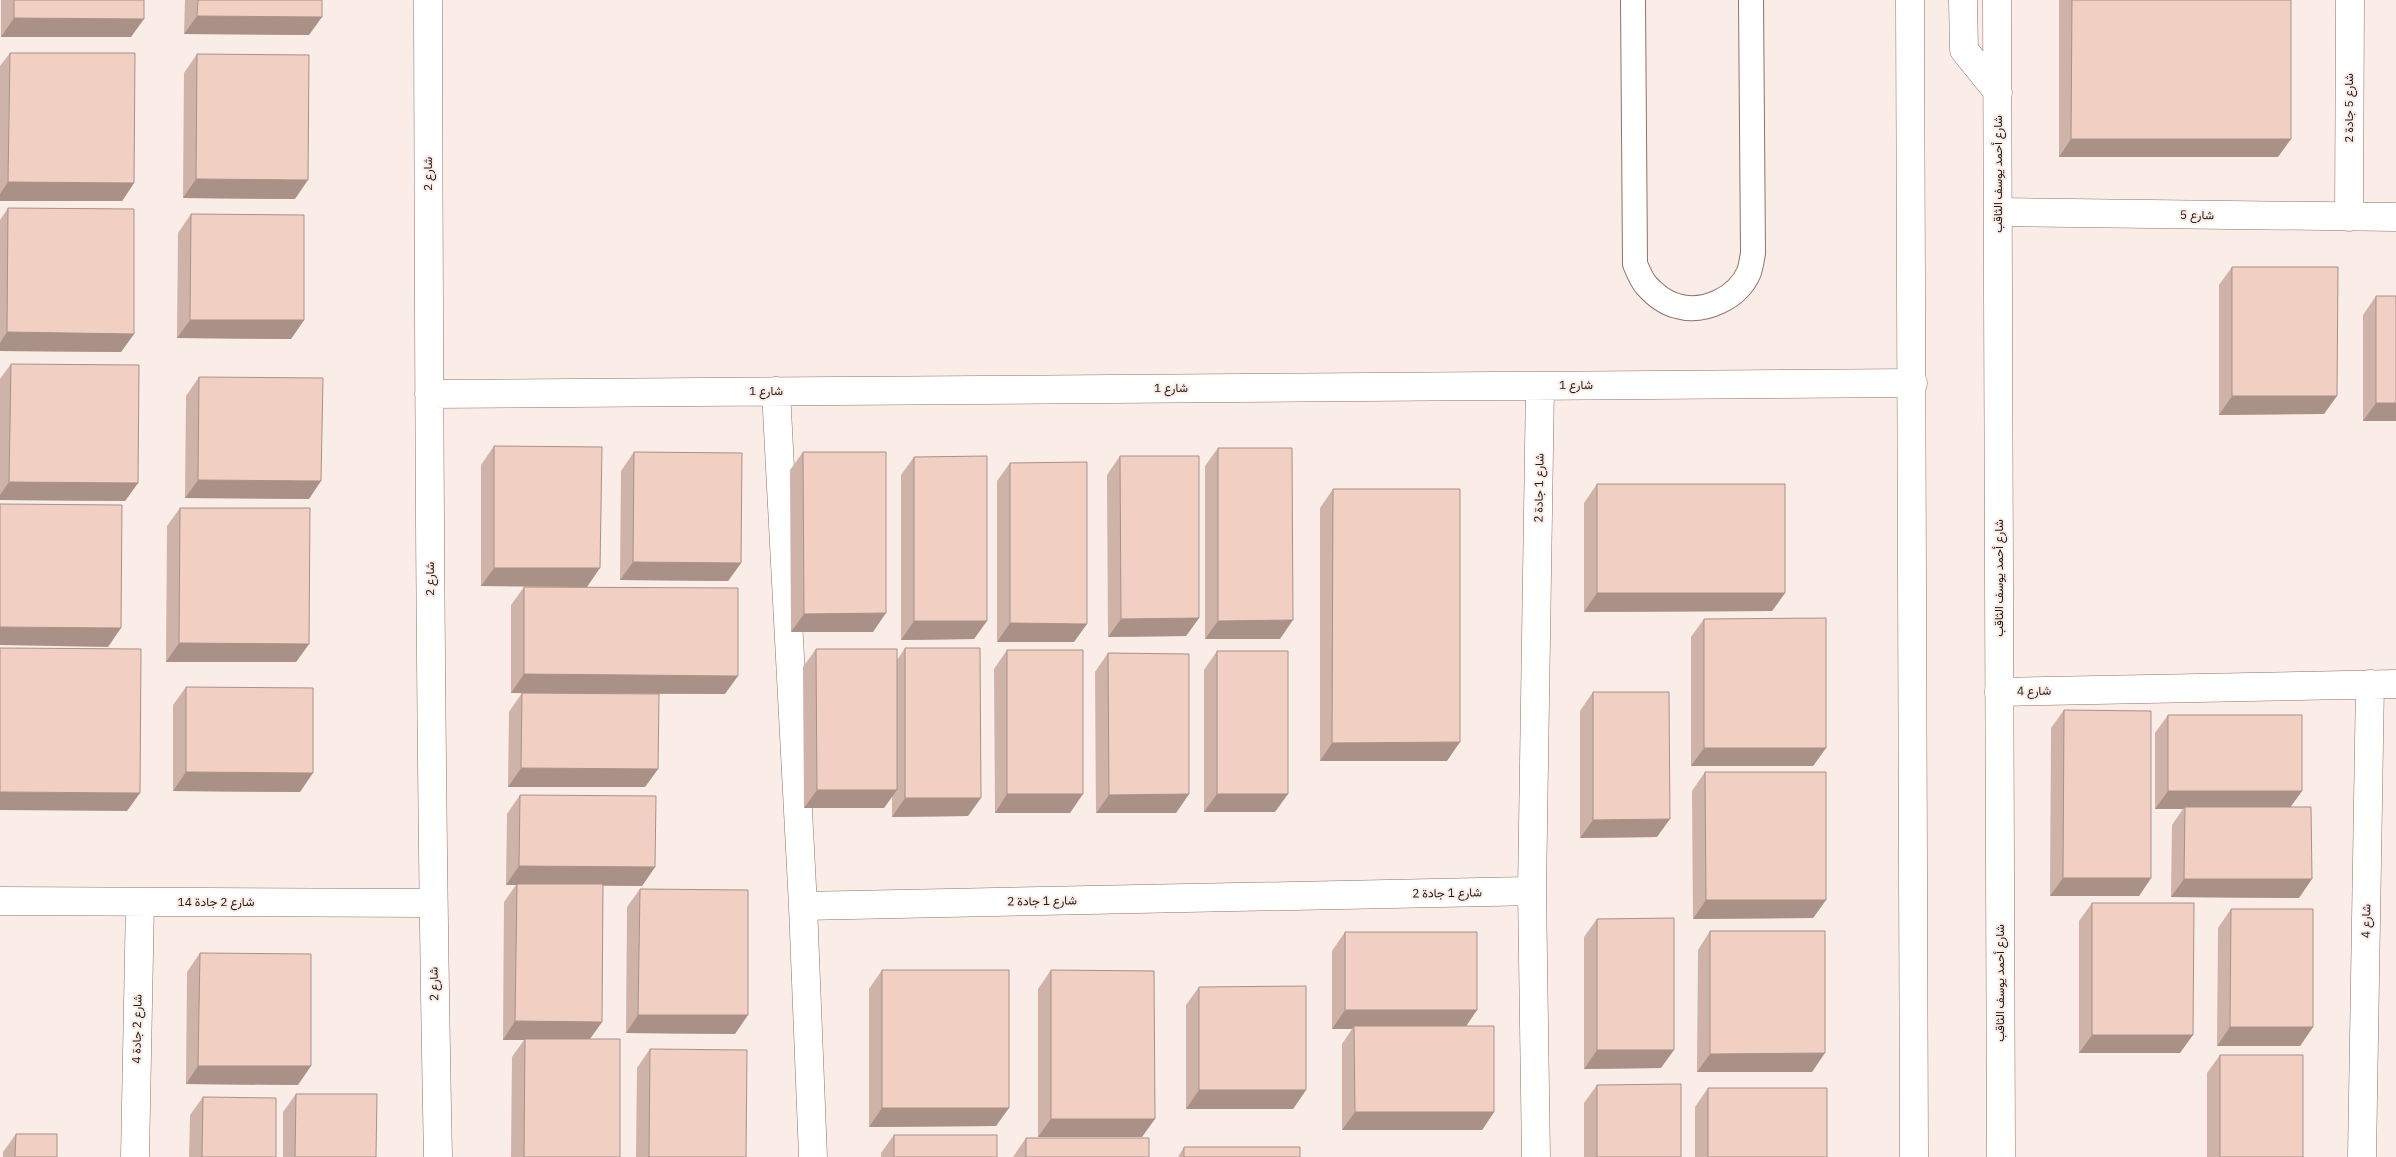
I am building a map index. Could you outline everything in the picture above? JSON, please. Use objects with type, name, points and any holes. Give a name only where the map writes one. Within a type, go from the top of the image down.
[{"type":"street","name":"شارع 2","points":[[428,0],[433,903],[438,1157]]},
{"type":"street","points":[[1910,0],[1913,383],[1914,1157]]},
{"type":"street","points":[[1963,0],[1964,50],[1998,92]]},
{"type":"street","name":"شارع أحمد يوسف الثاقب","points":[[1997,0],[2001,1157]]},
{"type":"street","name":"شارع 5 جادة 2","points":[[2349,217],[2350,0]]},
{"type":"street","name":"شارع 5","points":[[1999,212],[2396,217]]},
{"type":"street","name":"شارع 1","points":[[429,394],[1913,383]]},
{"type":"street","name":"شارع 1 جادة 2","points":[[1536,1157],[1532,891],[1540,386]]},
{"type":"street","points":[[776,391],[804,906],[813,1157]]},
{"type":"street","name":"شارع 4","points":[[1999,692],[2383,684],[2362,1157]]},
{"type":"street","name":"شارع 1 جادة 2","points":[[804,906],[1532,891]]},
{"type":"street","name":"شارع 2 جادة 14","points":[[0,901],[433,903]]},
{"type":"street","name":"شارع 2 جادة 4","points":[[135,1157],[140,902]]},
{"type":"lane","points":[[1633,0],[1635,264],[1644,283],[1659,298],[1678,306],[1699,308],[1719,303],[1736,290],[1748,273],[1754,253],[1751,0]]},
{"type":"building","points":[[14,0],[144,0],[144,19],[14,18]]},
{"type":"building","points":[[198,0],[322,0],[322,17],[197,16]]},
{"type":"building","points":[[2072,0],[2291,0],[2291,139],[2071,139]]},
{"type":"building","points":[[10,53],[135,53],[134,183],[8,182]]},
{"type":"building","points":[[197,54],[309,55],[308,180],[196,179]]},
{"type":"building","points":[[8,208],[134,209],[134,334],[7,332]]},
{"type":"building","points":[[191,214],[304,215],[304,320],[190,320]]},
{"type":"building","points":[[2232,267],[2338,267],[2337,396],[2232,396]]},
{"type":"building","points":[[2376,296],[2396,296],[2396,403],[2376,403]]},
{"type":"building","points":[[11,364],[139,365],[138,483],[9,482]]},
{"type":"building","points":[[199,377],[323,378],[321,481],[198,480]]},
{"type":"building","points":[[494,446],[602,447],[600,568],[494,568]]},
{"type":"building","points":[[1218,448],[1292,448],[1293,620],[1218,621]]},
{"type":"building","points":[[634,452],[742,453],[741,563],[633,562]]},
{"type":"building","points":[[803,452],[886,452],[886,613],[804,614]]},
{"type":"building","points":[[987,456],[987,621],[914,621],[914,457]]},
{"type":"building","points":[[1120,456],[1199,456],[1199,618],[1121,619]]},
{"type":"building","points":[[1087,462],[1087,624],[1010,623],[1010,463]]},
{"type":"building","points":[[1597,484],[1785,484],[1785,593],[1597,593]]},
{"type":"building","points":[[1333,489],[1460,489],[1460,742],[1332,743]]},
{"type":"building","points":[[0,504],[122,505],[121,628],[0,627]]},
{"type":"building","points":[[180,508],[310,508],[309,644],[179,643]]},
{"type":"building","points":[[524,587],[738,588],[738,676],[524,674]]},
{"type":"building","points":[[1826,618],[1826,748],[1704,748],[1704,619]]},
{"type":"building","points":[[0,648],[141,649],[140,793],[0,792]]},
{"type":"building","points":[[905,648],[980,648],[981,798],[905,798]]},
{"type":"building","points":[[816,649],[897,649],[897,790],[817,790]]},
{"type":"building","points":[[1007,650],[1083,650],[1083,794],[1007,794]]},
{"type":"building","points":[[1217,651],[1288,651],[1288,794],[1217,794]]},
{"type":"building","points":[[1108,653],[1189,654],[1189,794],[1109,795]]},
{"type":"building","points":[[186,687],[313,688],[313,773],[186,772]]},
{"type":"building","points":[[1593,692],[1669,692],[1670,819],[1593,820]]},
{"type":"building","points":[[522,693],[659,694],[658,769],[521,768]]},
{"type":"building","points":[[2064,710],[2151,711],[2151,878],[2063,878]]},
{"type":"building","points":[[2168,715],[2302,715],[2302,791],[2168,791]]},
{"type":"building","points":[[1705,772],[1826,772],[1826,900],[1706,900]]},
{"type":"building","points":[[520,795],[656,796],[655,867],[519,866]]},
{"type":"building","points":[[2185,807],[2311,807],[2312,879],[2184,879]]},
{"type":"building","points":[[517,884],[603,884],[602,1022],[515,1021]]},
{"type":"building","points":[[640,889],[748,890],[748,1015],[638,1015]]},
{"type":"building","points":[[2092,903],[2194,903],[2193,1035],[2092,1035]]},
{"type":"building","points":[[2231,909],[2313,909],[2313,1027],[2230,1027]]},
{"type":"building","points":[[1674,918],[1674,1050],[1597,1050],[1597,919]]},
{"type":"building","points":[[1710,931],[1825,931],[1825,1053],[1710,1054]]},
{"type":"building","points":[[1345,932],[1477,932],[1477,1010],[1345,1010]]},
{"type":"building","points":[[200,953],[311,954],[311,1066],[198,1066]]},
{"type":"building","points":[[882,970],[1009,970],[1009,1108],[882,1108]]},
{"type":"building","points":[[1051,970],[1154,971],[1155,1119],[1051,1119]]},
{"type":"building","points":[[1306,986],[1306,1090],[1199,1090],[1199,987]]},
{"type":"building","points":[[1354,1026],[1494,1026],[1494,1112],[1355,1112]]},
{"type":"building","points":[[525,1039],[620,1039],[620,1157],[524,1157]]},
{"type":"building","points":[[650,1049],[747,1050],[746,1157],[649,1157]]},
{"type":"building","points":[[2220,1055],[2303,1055],[2303,1157],[2220,1157]]},
{"type":"building","points":[[1681,1084],[1681,1157],[1597,1157],[1597,1085]]},
{"type":"building","points":[[1708,1088],[1827,1088],[1827,1157],[1708,1157]]},
{"type":"building","points":[[296,1094],[377,1094],[376,1157],[295,1157]]},
{"type":"building","points":[[203,1097],[276,1098],[276,1157],[202,1157]]},
{"type":"building","points":[[16,1134],[57,1134],[57,1157],[15,1157]]},
{"type":"building","points":[[894,1135],[997,1135],[997,1157],[894,1157]]},
{"type":"building","points":[[1026,1138],[1149,1138],[1149,1157],[1026,1157]]},
{"type":"building","points":[[1184,1147],[1300,1147],[1300,1157],[1184,1157]]}]
